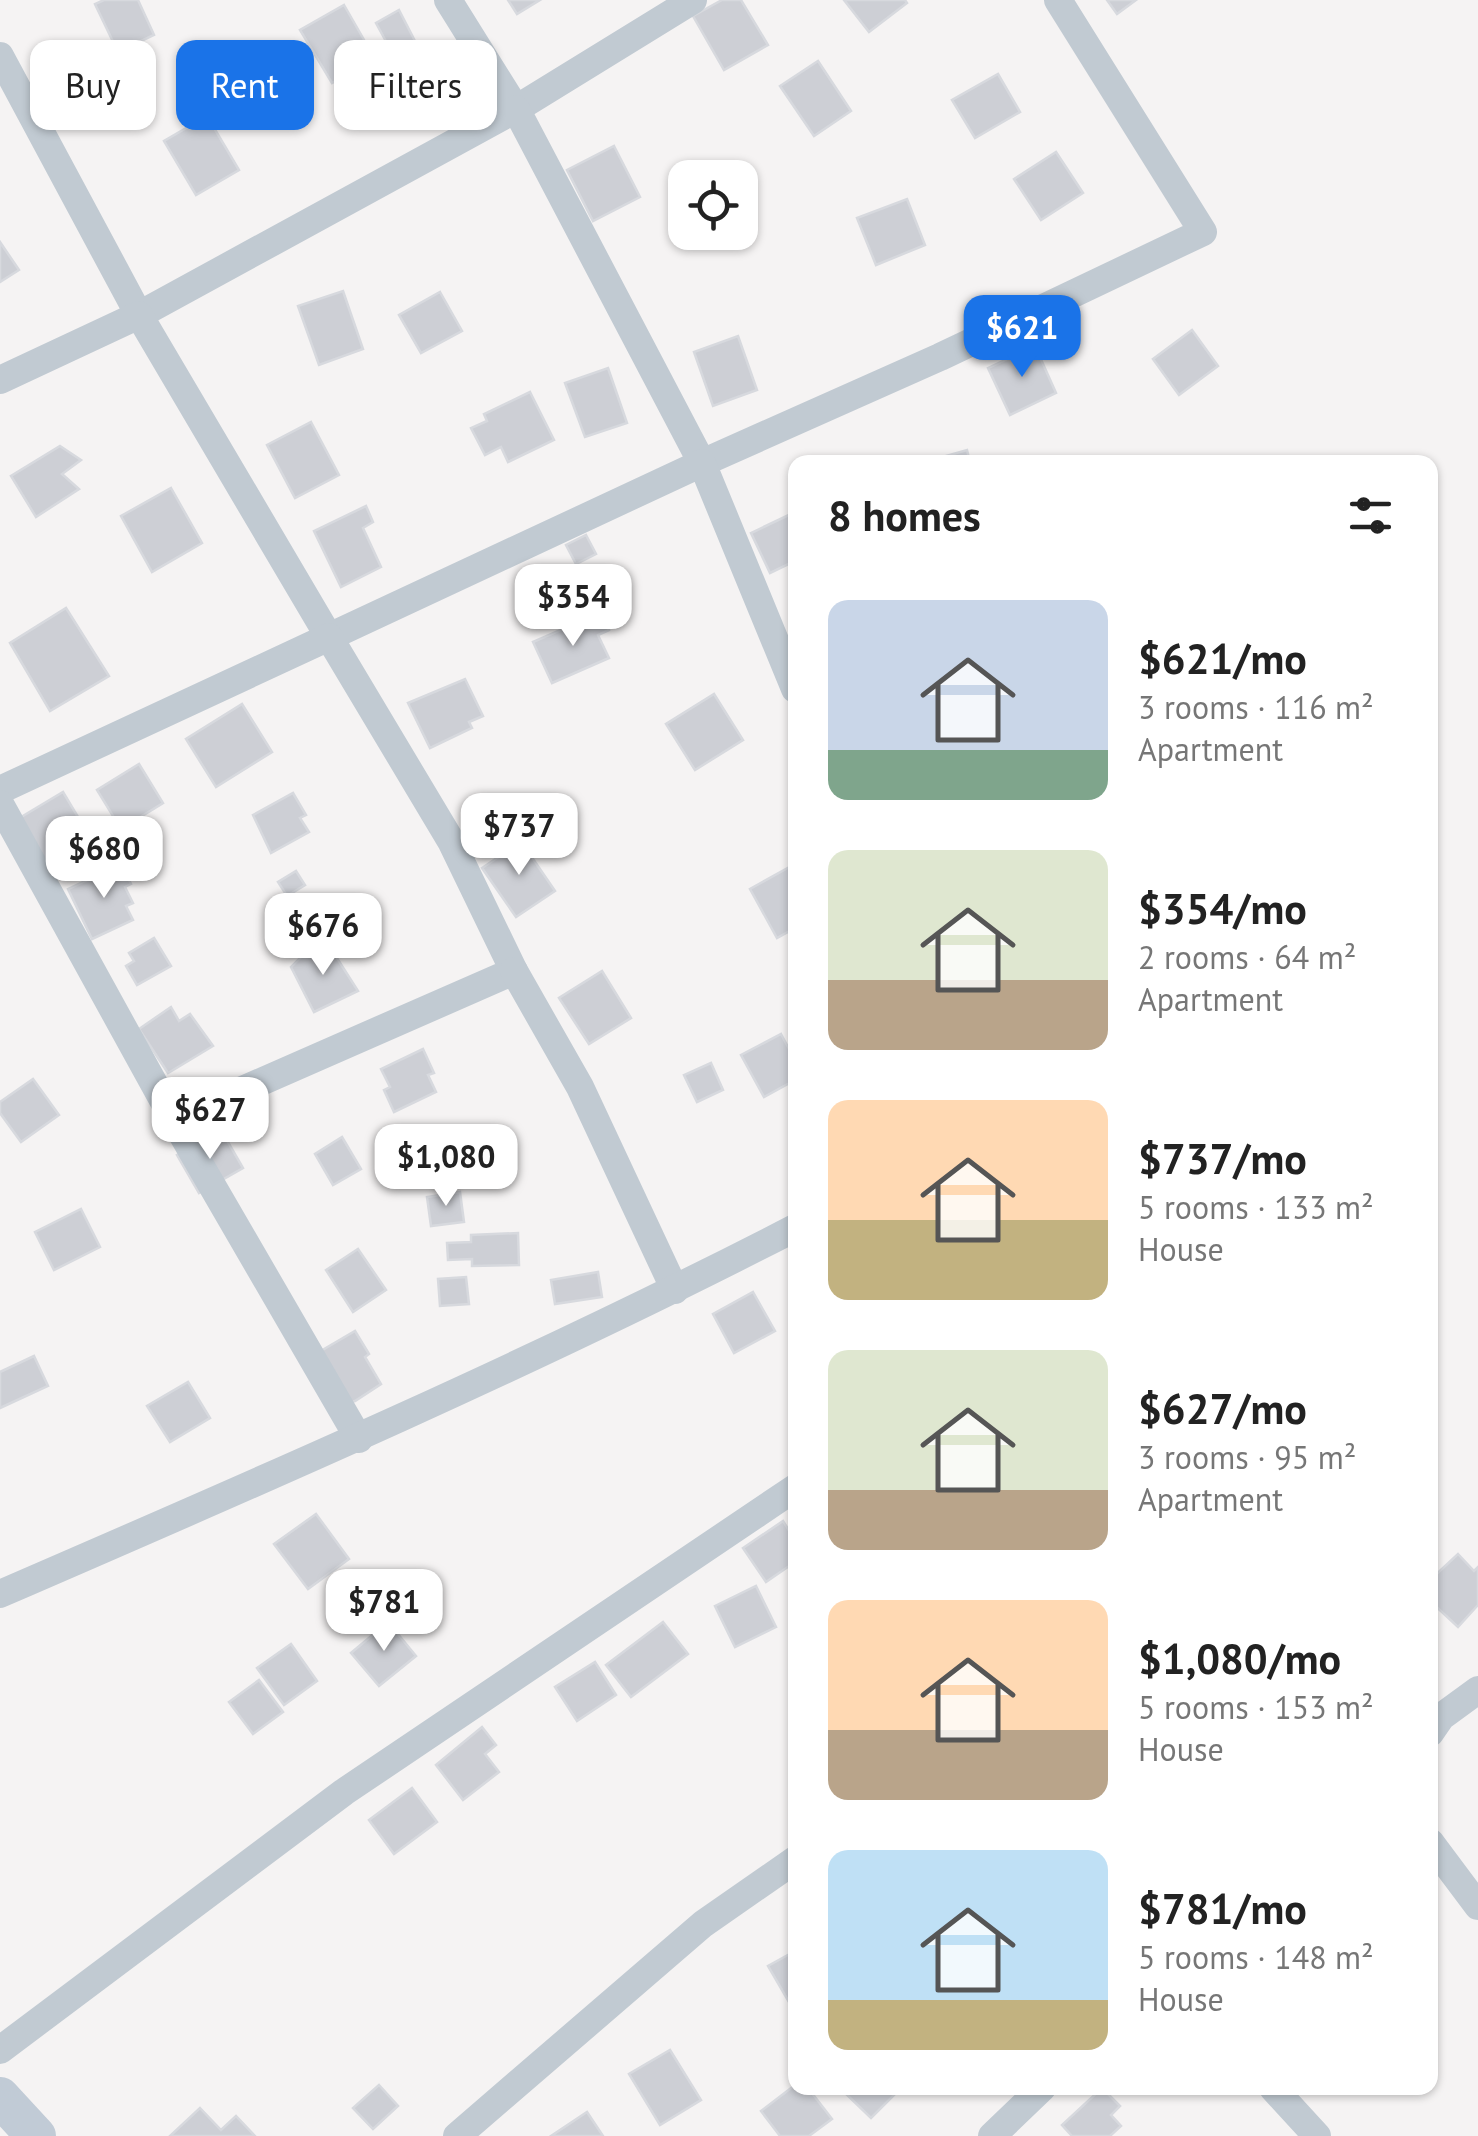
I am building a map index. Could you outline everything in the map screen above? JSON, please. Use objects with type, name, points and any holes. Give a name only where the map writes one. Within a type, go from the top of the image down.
[{"type":"street","points":[[448,0],[516,109],[702,463],[788,672]]},
{"type":"street","points":[[0,380],[139,315],[516,109],[693,0]]},
{"type":"street","points":[[0,790],[1203,232],[1058,0]]},
{"type":"street","points":[[0,56],[139,315],[451,841],[514,972],[580,1087],[675,1290]]},
{"type":"street","points":[[0,804],[174,1120],[359,1439]]},
{"type":"street","points":[[174,1120],[514,972]]},
{"type":"street","points":[[0,1594],[359,1439],[675,1290],[788,1232]]},
{"type":"street","points":[[0,2050],[344,1792],[788,1493]]},
{"type":"street","points":[[1438,1722],[1478,1690]]},
{"type":"street","points":[[1438,1853],[1478,1906]]},
{"type":"street","points":[[457,2136],[703,1924],[788,1865]]},
{"type":"street","points":[[992,2136],[1035,2095]]},
{"type":"street","points":[[1279,2095],[1317,2136]]},
{"type":"street","points":[[0,2097],[36,2136]]},
{"type":"building","points":[[104,0],[138,0],[154,35],[143,40],[112,40],[95,4]]},
{"type":"building","points":[[508,0],[540,0],[517,14]]},
{"type":"building","points":[[722,0],[741,0],[768,45],[724,70],[693,16]]},
{"type":"building","points":[[844,0],[905,0],[907,3],[869,32]]},
{"type":"building","points":[[1107,0],[1136,0],[1117,14]]},
{"type":"building","points":[[344,5],[364,40],[334,40],[332,83],[314,53],[314,40],[306,40],[300,30]]},
{"type":"building","points":[[399,10],[414,40],[385,40],[376,23]]},
{"type":"building","points":[[818,61],[851,111],[814,136],[780,86]]},
{"type":"building","points":[[998,74],[1020,112],[975,138],[952,100]]},
{"type":"building","points":[[183,130],[215,130],[239,170],[196,195],[164,141]]},
{"type":"building","points":[[614,146],[640,197],[593,221],[567,170]]},
{"type":"building","points":[[1056,152],[1083,193],[1041,220],[1014,179]]},
{"type":"building","points":[[907,199],[925,245],[876,265],[857,218]]},
{"type":"building","points":[[0,242],[19,270],[0,282]]},
{"type":"building","points":[[343,291],[363,349],[319,365],[298,306]]},
{"type":"building","points":[[440,292],[462,331],[421,353],[399,315]]},
{"type":"building","points":[[1192,330],[1218,366],[1179,395],[1153,359]]},
{"type":"building","points":[[738,336],[757,390],[713,406],[694,352]]},
{"type":"building","points":[[1035,346],[1056,393],[1010,415],[988,368]]},
{"type":"building","points":[[608,368],[627,423],[585,437],[565,383]]},
{"type":"building","points":[[530,392],[554,440],[508,462],[501,447],[485,455],[471,428],[487,421],[484,414]]},
{"type":"building","points":[[311,422],[339,475],[295,498],[267,445]]},
{"type":"building","points":[[60,446],[81,460],[62,474],[79,489],[36,517],[11,476]]},
{"type":"building","points":[[171,488],[202,543],[152,572],[121,516]]},
{"type":"building","points":[[366,506],[373,522],[363,528],[381,567],[341,587],[314,531]]},
{"type":"building","points":[[788,515],[788,564],[770,573],[751,533]]},
{"type":"building","points":[[586,535],[596,554],[576,564],[566,545]]},
{"type":"building","points":[[66,608],[109,676],[50,711],[10,643]]},
{"type":"building","points":[[603,616],[609,630],[598,635],[609,658],[552,683],[533,642],[590,617],[592,621]]},
{"type":"building","points":[[465,679],[483,716],[469,722],[472,728],[430,748],[408,703]]},
{"type":"building","points":[[714,694],[743,740],[695,770],[666,724]]},
{"type":"building","points":[[242,704],[272,752],[216,787],[186,739]]},
{"type":"building","points":[[139,764],[163,803],[121,829],[97,790]]},
{"type":"building","points":[[63,792],[84,827],[68,837],[76,849],[41,871],[13,822]]},
{"type":"building","points":[[293,793],[306,815],[300,818],[309,832],[271,853],[253,815]]},
{"type":"building","points":[[528,837],[538,852],[531,856],[555,891],[516,917],[482,868]]},
{"type":"building","points":[[121,864],[131,884],[125,887],[133,903],[126,906],[133,920],[92,939],[68,889]]},
{"type":"building","points":[[788,868],[788,932],[777,938],[750,889]]},
{"type":"building","points":[[296,871],[305,885],[287,896],[278,882]]},
{"type":"building","points":[[154,938],[171,966],[137,985],[126,966],[134,961],[129,953]]},
{"type":"building","points":[[328,944],[358,991],[314,1012],[291,967],[302,956]]},
{"type":"building","points":[[602,971],[631,1018],[589,1044],[559,998]]},
{"type":"building","points":[[171,1007],[179,1021],[190,1014],[213,1046],[168,1073],[139,1029]]},
{"type":"building","points":[[781,1034],[788,1047],[788,1084],[764,1097],[741,1055]]},
{"type":"building","points":[[423,1049],[434,1073],[428,1075],[436,1092],[394,1112],[384,1090],[390,1087],[381,1069]]},
{"type":"building","points":[[711,1063],[723,1090],[697,1102],[684,1075]]},
{"type":"building","points":[[33,1079],[59,1115],[21,1142],[0,1113],[0,1102]]},
{"type":"building","points":[[221,1130],[243,1168],[199,1193],[177,1155]]},
{"type":"building","points":[[342,1137],[361,1169],[333,1185],[315,1154]]},
{"type":"building","points":[[460,1192],[464,1222],[431,1226],[427,1197]]},
{"type":"building","points":[[81,1209],[100,1247],[54,1270],[35,1232]]},
{"type":"building","points":[[518,1233],[519,1265],[472,1266],[472,1259],[448,1260],[447,1243],[471,1242],[471,1235]]},
{"type":"building","points":[[358,1249],[386,1290],[353,1312],[326,1270]]},
{"type":"building","points":[[598,1272],[602,1297],[555,1304],[551,1280]]},
{"type":"building","points":[[466,1277],[469,1304],[440,1306],[438,1279]]},
{"type":"building","points":[[753,1292],[775,1331],[734,1353],[713,1314]]},
{"type":"building","points":[[355,1331],[381,1384],[355,1401],[338,1406],[314,1355]]},
{"type":"building","points":[[34,1356],[48,1386],[0,1408],[0,1372]]},
{"type":"building","points":[[188,1382],[210,1418],[170,1442],[147,1406]]},
{"type":"building","points":[[316,1514],[349,1559],[308,1589],[274,1544]]},
{"type":"building","points":[[783,1521],[788,1529],[788,1567],[766,1582],[743,1548]]},
{"type":"building","points":[[1458,1554],[1474,1571],[1478,1567],[1478,1605],[1458,1627],[1438,1608],[1438,1573]]},
{"type":"building","points":[[756,1586],[776,1627],[735,1647],[715,1606]]},
{"type":"building","points":[[388,1622],[416,1656],[379,1686],[351,1653]]},
{"type":"building","points":[[663,1622],[688,1654],[631,1697],[606,1665]]},
{"type":"building","points":[[291,1644],[317,1681],[284,1705],[257,1668]]},
{"type":"building","points":[[595,1662],[616,1695],[577,1721],[555,1687]]},
{"type":"building","points":[[259,1680],[283,1712],[253,1734],[229,1702]]},
{"type":"building","points":[[482,1727],[496,1745],[485,1754],[499,1772],[463,1800],[436,1765]]},
{"type":"building","points":[[412,1788],[437,1822],[394,1854],[369,1820]]},
{"type":"building","points":[[788,1955],[788,2000],[768,1966]]},
{"type":"building","points":[[670,2050],[701,2100],[660,2125],[629,2074]]},
{"type":"building","points":[[379,2085],[398,2106],[373,2129],[353,2108]]},
{"type":"building","points":[[788,2090],[788,2095],[813,2095],[832,2119],[809,2136],[780,2136],[761,2111]]},
{"type":"building","points":[[847,2095],[894,2095],[871,2118]]},
{"type":"building","points":[[1094,2095],[1109,2095],[1120,2106],[1111,2115],[1121,2126],[1110,2136],[1072,2136],[1062,2125]]},
{"type":"building","points":[[200,2108],[221,2130],[236,2116],[255,2136],[170,2136]]},
{"type":"building","points":[[587,2112],[603,2136],[551,2136]]}]
